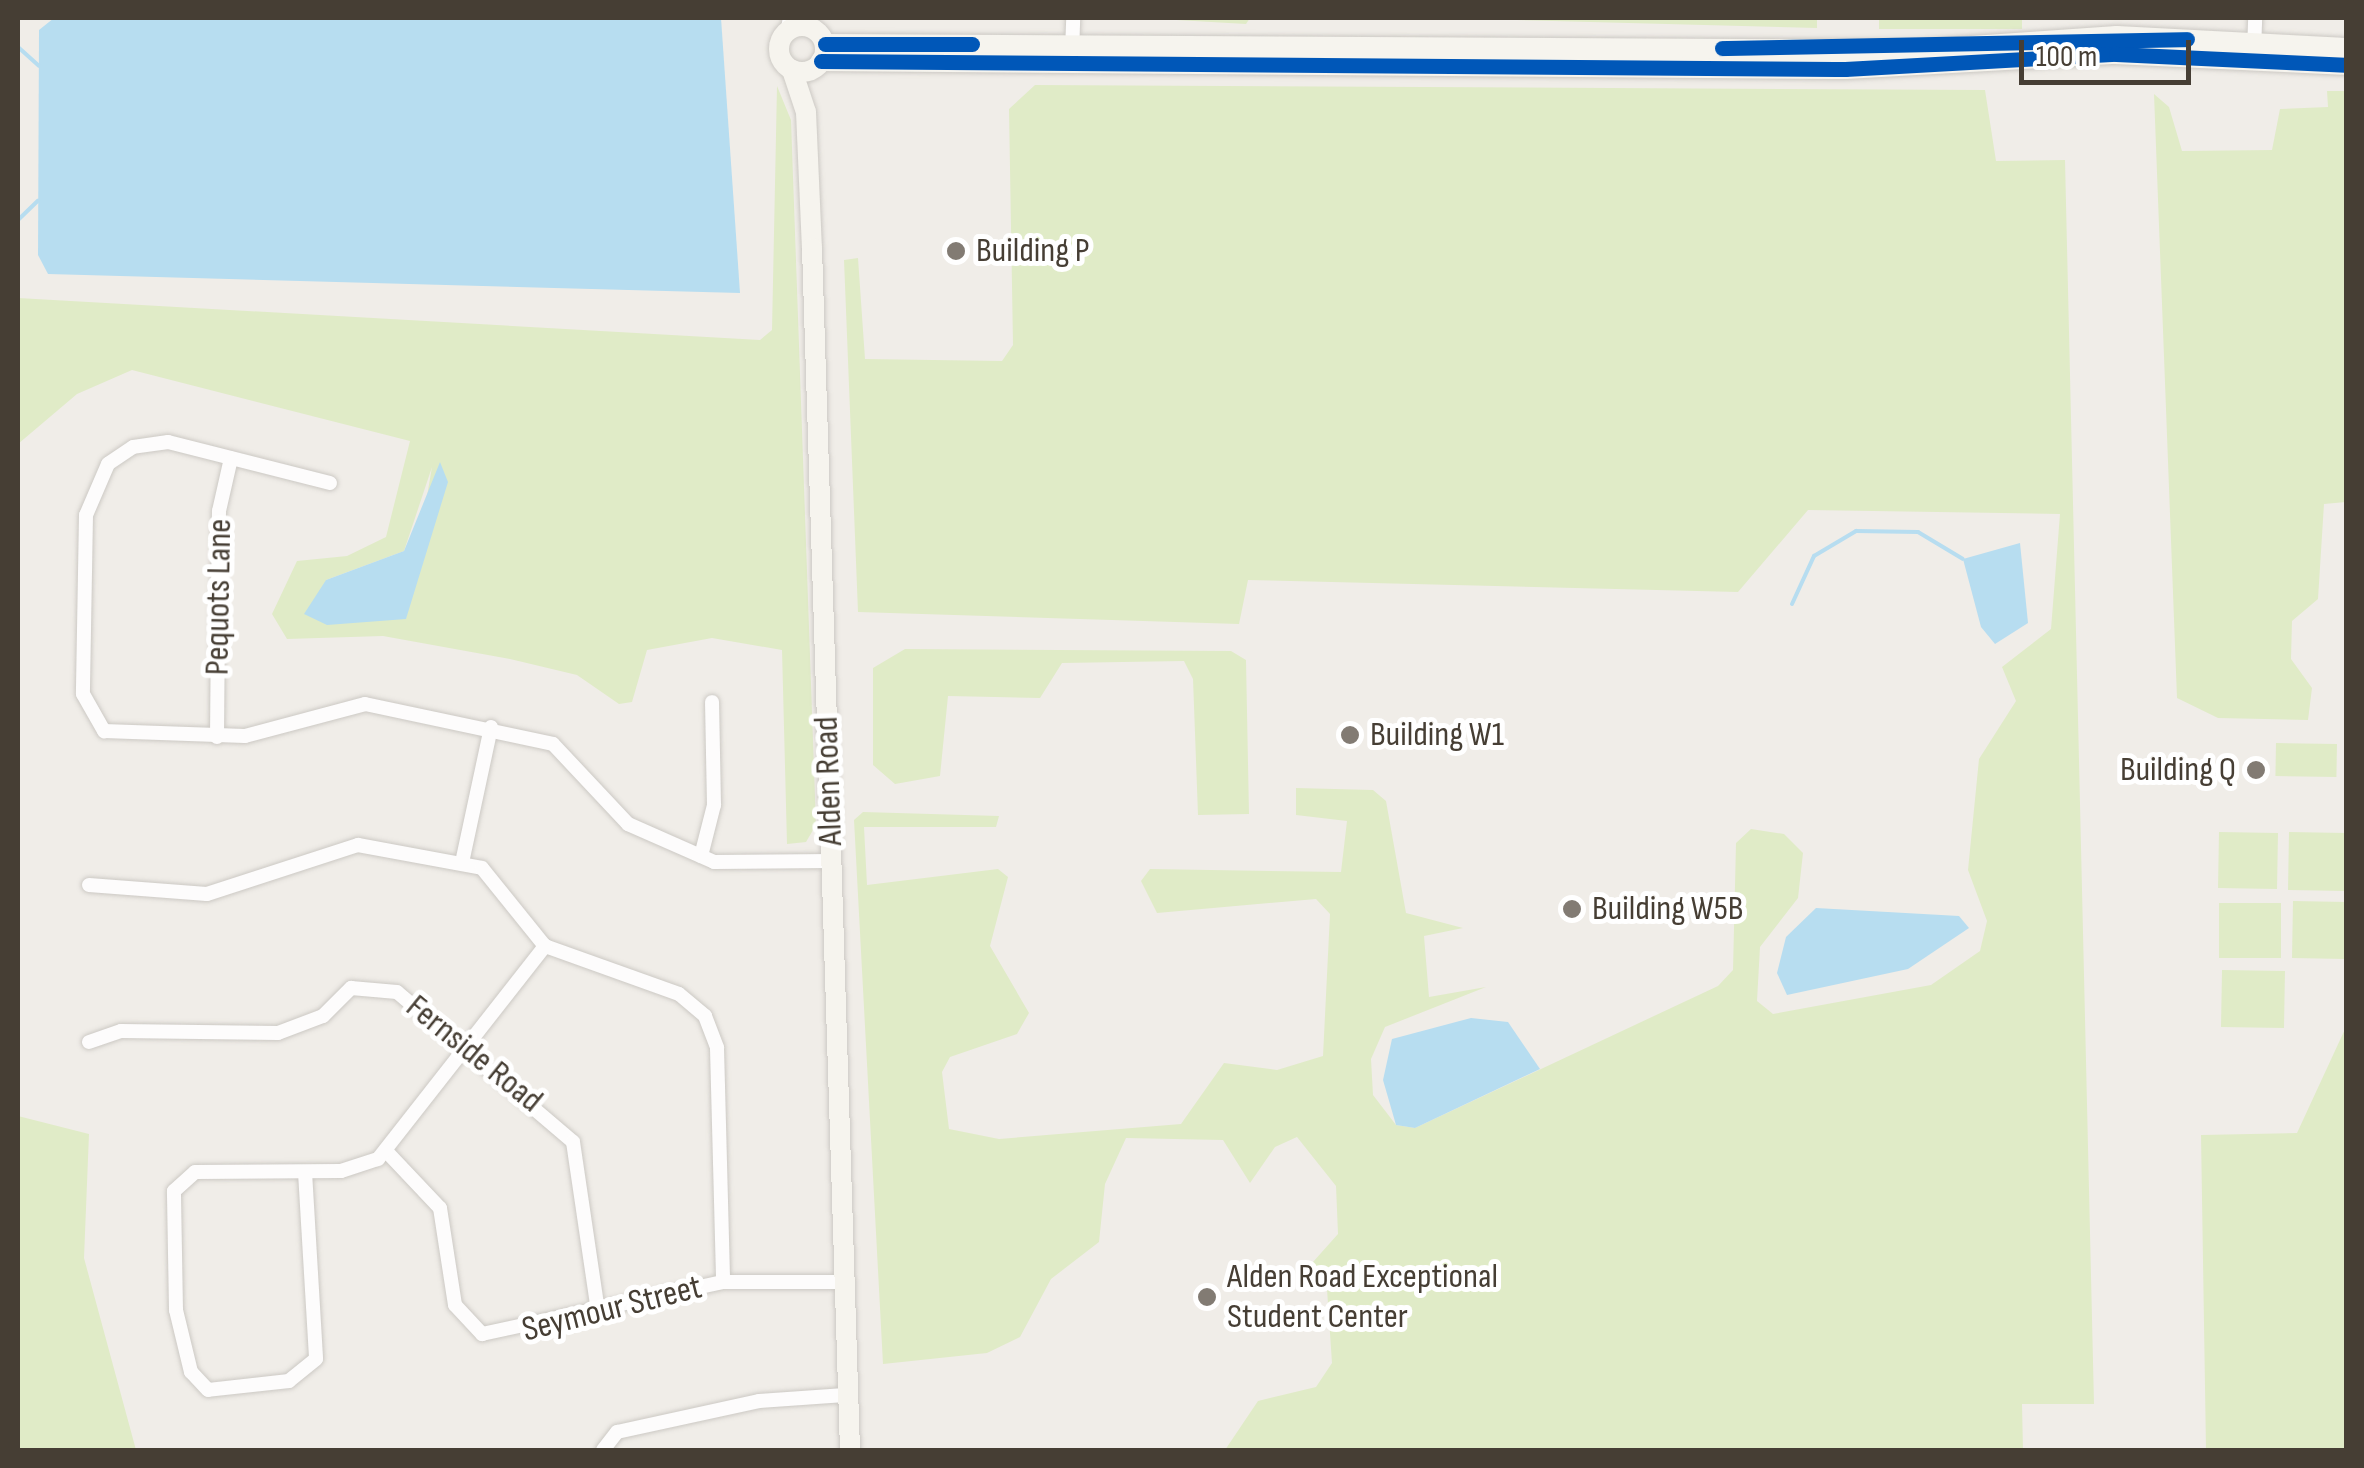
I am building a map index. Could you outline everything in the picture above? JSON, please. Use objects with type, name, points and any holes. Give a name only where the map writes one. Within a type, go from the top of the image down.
[{"type":"street","points":[[1072,52],[1073,18]]},
{"type":"street","points":[[2254,50],[2255,18]]},
{"type":"street","points":[[788,25],[817,43],[1864,69],[2116,54],[2346,48]]},
{"type":"street","name":"Alden Road","points":[[788,25],[780,48],[806,112]]},
{"type":"street","points":[[792,70],[817,43]]},
{"type":"street","name":"Alden Road","points":[[817,43],[806,112],[831,861],[840,1282],[850,1450]]},
{"type":"street","points":[[2254,50],[2346,65]]},
{"type":"street","points":[[330,483],[168,442],[114,459],[86,514],[83,694],[104,732],[217,737],[352,704],[491,727],[554,744],[628,824],[701,856],[831,861]]},
{"type":"street","name":"Pequots Lane","points":[[217,737],[218,511],[231,458]]},
{"type":"street","points":[[701,856],[714,804],[712,702]]},
{"type":"street","points":[[463,858],[491,727]]},
{"type":"street","points":[[89,885],[208,894],[358,845],[463,858],[494,877],[545,946],[679,994],[705,1016],[717,1048],[723,1282]]},
{"type":"street","points":[[306,1172],[320,1345],[308,1371],[266,1386],[208,1390],[191,1372],[171,1269],[174,1191],[195,1172],[360,1168],[386,1152],[545,946]]},
{"type":"street","name":"Fernside Road","points":[[90,1042],[121,1030],[278,1033],[369,984],[397,992],[573,1142],[598,1311]]},
{"type":"street","name":"Seymour Street","points":[[386,1152],[440,1208],[455,1304],[473,1330],[522,1332],[723,1282],[840,1282]]},
{"type":"street","points":[[603,1450],[617,1432],[759,1400],[845,1395]]},
{"type":"green space","points":[[1142,18],[1250,18],[1246,24]]},
{"type":"green space","points":[[1443,18],[1817,18],[1817,28]]},
{"type":"green space","points":[[1879,18],[2022,18],[2022,29],[1879,29]]},
{"type":"green space","points":[[1035,85],[1985,90],[1996,161],[2065,160],[2094,1404],[2022,1404],[2023,1450],[1225,1450],[1258,1401],[1316,1387],[1332,1363],[1327,1289],[1296,1281],[1338,1234],[1336,1186],[1297,1137],[1275,1147],[1250,1183],[1223,1140],[1126,1138],[1105,1184],[1099,1242],[1051,1279],[1020,1337],[987,1353],[883,1364],[854,820],[863,812],[999,816],[996,827],[864,827],[867,885],[998,869],[1008,877],[990,946],[1029,1013],[1017,1034],[950,1057],[942,1072],[949,1129],[999,1139],[1181,1124],[1224,1063],[1277,1070],[1323,1056],[1330,914],[1316,899],[1157,913],[1141,881],[1150,869],[1341,872],[1347,821],[1296,815],[1296,788],[1373,790],[1386,801],[1406,913],[1463,928],[1424,936],[1429,997],[1486,987],[1385,1027],[1371,1059],[1373,1095],[1396,1125],[1415,1128],[1718,986],[1733,970],[1736,843],[1751,829],[1784,834],[1803,853],[1798,898],[1760,947],[1757,1001],[1773,1014],[1931,985],[1980,951],[1987,921],[1968,870],[1979,759],[2016,701],[2002,667],[2051,629],[2060,514],[1808,510],[1738,592],[1248,580],[1239,624],[858,612],[844,260],[858,258],[865,359],[1002,361],[1013,345],[1009,109]]},
{"type":"green space","points":[[777,86],[791,120],[816,825],[806,842],[787,844],[782,650],[712,638],[647,650],[632,702],[619,704],[577,675],[510,659],[383,636],[287,639],[272,614],[297,561],[347,556],[386,537],[410,441],[132,370],[77,394],[18,444],[18,298],[760,340],[772,330]],"holes":[[[432,467],[406,618],[326,580],[404,551]]]},
{"type":"green space","points":[[2327,91],[2346,91],[2346,502],[2324,504],[2318,599],[2292,621],[2291,659],[2312,688],[2308,720],[2218,718],[2177,698],[2154,94],[2169,107],[2182,151],[2272,150],[2280,109],[2328,107]]},
{"type":"green space","points":[[905,649],[1231,651],[1246,660],[1249,814],[1198,815],[1193,679],[1184,661],[1062,663],[1040,698],[948,696],[940,776],[895,784],[873,765],[873,668]]},
{"type":"green space","points":[[2276,743],[2337,744],[2336,777],[2275,776]]},
{"type":"green space","points":[[2219,832],[2278,833],[2277,889],[2218,888]]},
{"type":"green space","points":[[2289,832],[2346,833],[2345,891],[2288,890]]},
{"type":"green space","points":[[2293,901],[2346,902],[2345,959],[2292,958]]},
{"type":"green space","points":[[2219,903],[2281,903],[2281,958],[2219,958]]},
{"type":"green space","points":[[2222,970],[2285,971],[2284,1028],[2221,1027]]},
{"type":"green space","points":[[2346,1027],[2346,1450],[2206,1450],[2201,1135],[2297,1133]]},
{"type":"green space","points":[[18,1116],[89,1134],[84,1258],[136,1450],[18,1450]]},
{"type":"water","points":[[54,18],[721,18],[740,293],[48,274],[38,255],[39,30]]},
{"type":"water","points":[[440,462],[448,482],[406,619],[327,625],[304,614],[326,580],[404,551]]},
{"type":"water","points":[[2020,543],[2028,623],[1995,644],[1981,627],[1963,559]]},
{"type":"water","points":[[1816,908],[1959,916],[1969,928],[1908,969],[1787,995],[1777,973],[1786,937]]},
{"type":"water","points":[[1471,1018],[1508,1022],[1540,1069],[1415,1128],[1396,1125],[1383,1080],[1392,1039]]},
{"type":"waterway","points":[[18,47],[39,66]]},
{"type":"waterway","points":[[18,220],[38,201]]},
{"type":"waterway","points":[[1792,604],[1814,556],[1856,531],[1918,532],[1963,559]]},
{"type":"cycle path","points":[[1722,48],[2187,39]]},
{"type":"cycle path","points":[[825,44],[972,44]]},
{"type":"cycle path","points":[[821,61],[1845,69],[2116,54],[2346,65]]},
{"type":"place","name":"Building P","points":[[956,251]]},
{"type":"place","name":"Building W1","points":[[1350,735]]},
{"type":"place","name":"Building Q","points":[[2256,770]]},
{"type":"place","name":"Building W5B","points":[[1572,909]]},
{"type":"place","name":"Alden Road Exceptional Student Center","points":[[1207,1297]]}]
